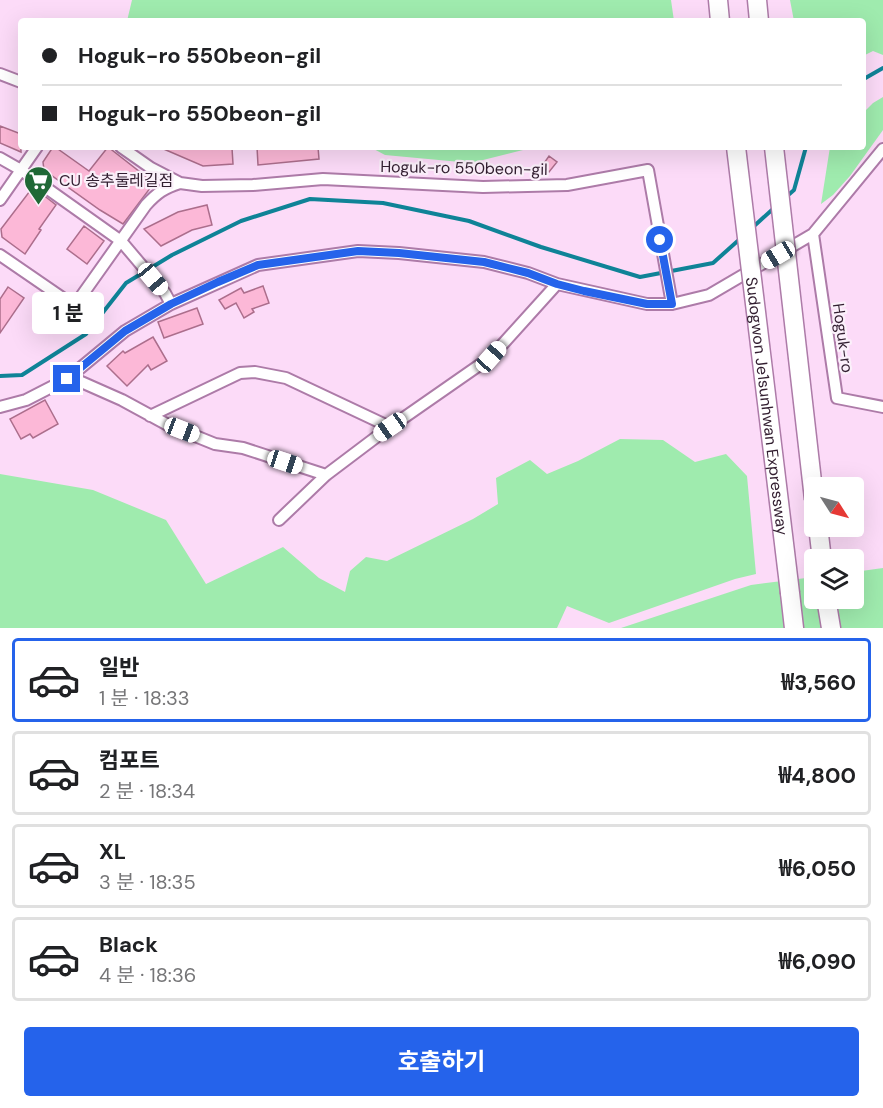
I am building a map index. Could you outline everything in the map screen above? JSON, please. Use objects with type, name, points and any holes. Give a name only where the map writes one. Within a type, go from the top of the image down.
[{"type":"highway","points":[[718,0],[720,18]]},
{"type":"highway","points":[[757,0],[759,18]]},
{"type":"highway","name":"Sudogwon Je1sunhwan Expressway","points":[[736,150],[794,628]]},
{"type":"highway","points":[[774,150],[812,477]]},
{"type":"highway","points":[[828,609],[831,628]]},
{"type":"street","points":[[0,74],[18,81]]},
{"type":"street","points":[[0,407],[26,400],[70,377],[125,331],[171,304],[258,265],[358,251],[399,253],[484,262],[528,273],[557,284],[647,304],[672,304],[709,295],[813,234],[883,149]]},
{"type":"street","points":[[0,200],[35,150]]},
{"type":"street","name":"Hoguk-ro 550beon-gil","points":[[125,150],[151,168],[180,183],[202,186],[253,185],[323,179],[483,187],[557,186],[648,170],[672,304]]},
{"type":"street","points":[[0,158],[21,170],[121,241],[165,293],[171,304]]},
{"type":"street","points":[[0,255],[67,301],[74,302],[83,295],[146,205],[157,193],[180,183]]},
{"type":"street","name":"Hoguk-ro","points":[[813,234],[837,399],[883,407]]},
{"type":"street","points":[[279,520],[326,475],[390,427],[491,357],[557,284]]},
{"type":"street","points":[[150,416],[240,373],[255,372],[286,378],[390,427]]},
{"type":"street","points":[[70,377],[122,400],[168,425],[215,444],[243,448],[326,475]]},
{"type":"green space","points":[[132,0],[671,0],[674,18],[128,18]]},
{"type":"green space","points":[[790,0],[883,0],[883,55],[873,51],[866,54],[866,18],[793,18]]},
{"type":"green space","points":[[883,97],[883,130],[850,176],[833,195],[821,204],[830,150],[866,150],[866,110]]},
{"type":"green space","points":[[376,150],[523,150],[471,163],[385,155]]},
{"type":"green space","points":[[620,439],[663,440],[695,462],[726,454],[747,476],[756,574],[735,579],[609,623],[567,606],[557,628],[0,628],[0,474],[93,490],[166,520],[206,584],[283,547],[319,578],[345,592],[350,571],[366,557],[387,561],[473,519],[498,504],[496,478],[530,460],[547,474]]},
{"type":"green space","points":[[883,568],[883,628],[621,628],[751,585],[804,578],[804,609],[864,609],[864,571]]},
{"type":"building","points":[[0,126],[18,133],[18,150],[21,152],[0,143]]},
{"type":"building","points":[[51,150],[59,150],[89,171],[106,150],[112,150],[154,183],[123,224],[44,170],[43,162]]},
{"type":"building","points":[[166,150],[232,150],[233,164],[203,166]]},
{"type":"building","points":[[257,150],[318,150],[319,159],[258,165]]},
{"type":"building","points":[[549,156],[557,162],[549,172],[542,166]]},
{"type":"building","points":[[33,187],[56,205],[25,254],[2,237],[1,229]]},
{"type":"building","points":[[207,205],[212,225],[192,230],[161,246],[144,229],[178,212]]},
{"type":"building","points":[[84,226],[104,241],[87,264],[67,249]]},
{"type":"building","points":[[263,286],[269,303],[252,309],[254,312],[244,318],[236,303],[225,309],[219,300],[241,288],[244,293]]},
{"type":"building","points":[[8,287],[24,298],[0,333],[0,299]]},
{"type":"building","points":[[197,308],[203,324],[164,338],[158,322]]},
{"type":"building","points":[[153,337],[167,361],[151,370],[148,365],[127,386],[107,366],[123,351],[125,353]]},
{"type":"building","points":[[45,400],[58,424],[33,438],[30,434],[21,439],[10,419]]},
{"type":"waterway","points":[[866,78],[883,68]]},
{"type":"waterway","points":[[786,197],[794,190],[805,150]]},
{"type":"waterway","points":[[0,376],[22,375],[86,334],[126,283],[172,255],[241,221],[310,199],[383,203],[469,221],[541,247],[640,277],[713,263],[741,238]]},
{"type":"waterway","points":[[753,227],[774,208]]},
{"type":"place","name":"CU 송추둘레길점","points":[[38,206]]},
{"type":"route","points":[[67,379],[125,331],[171,304],[258,265],[358,251],[399,253],[484,262],[584,291],[647,304],[672,304],[660,240]]}]
